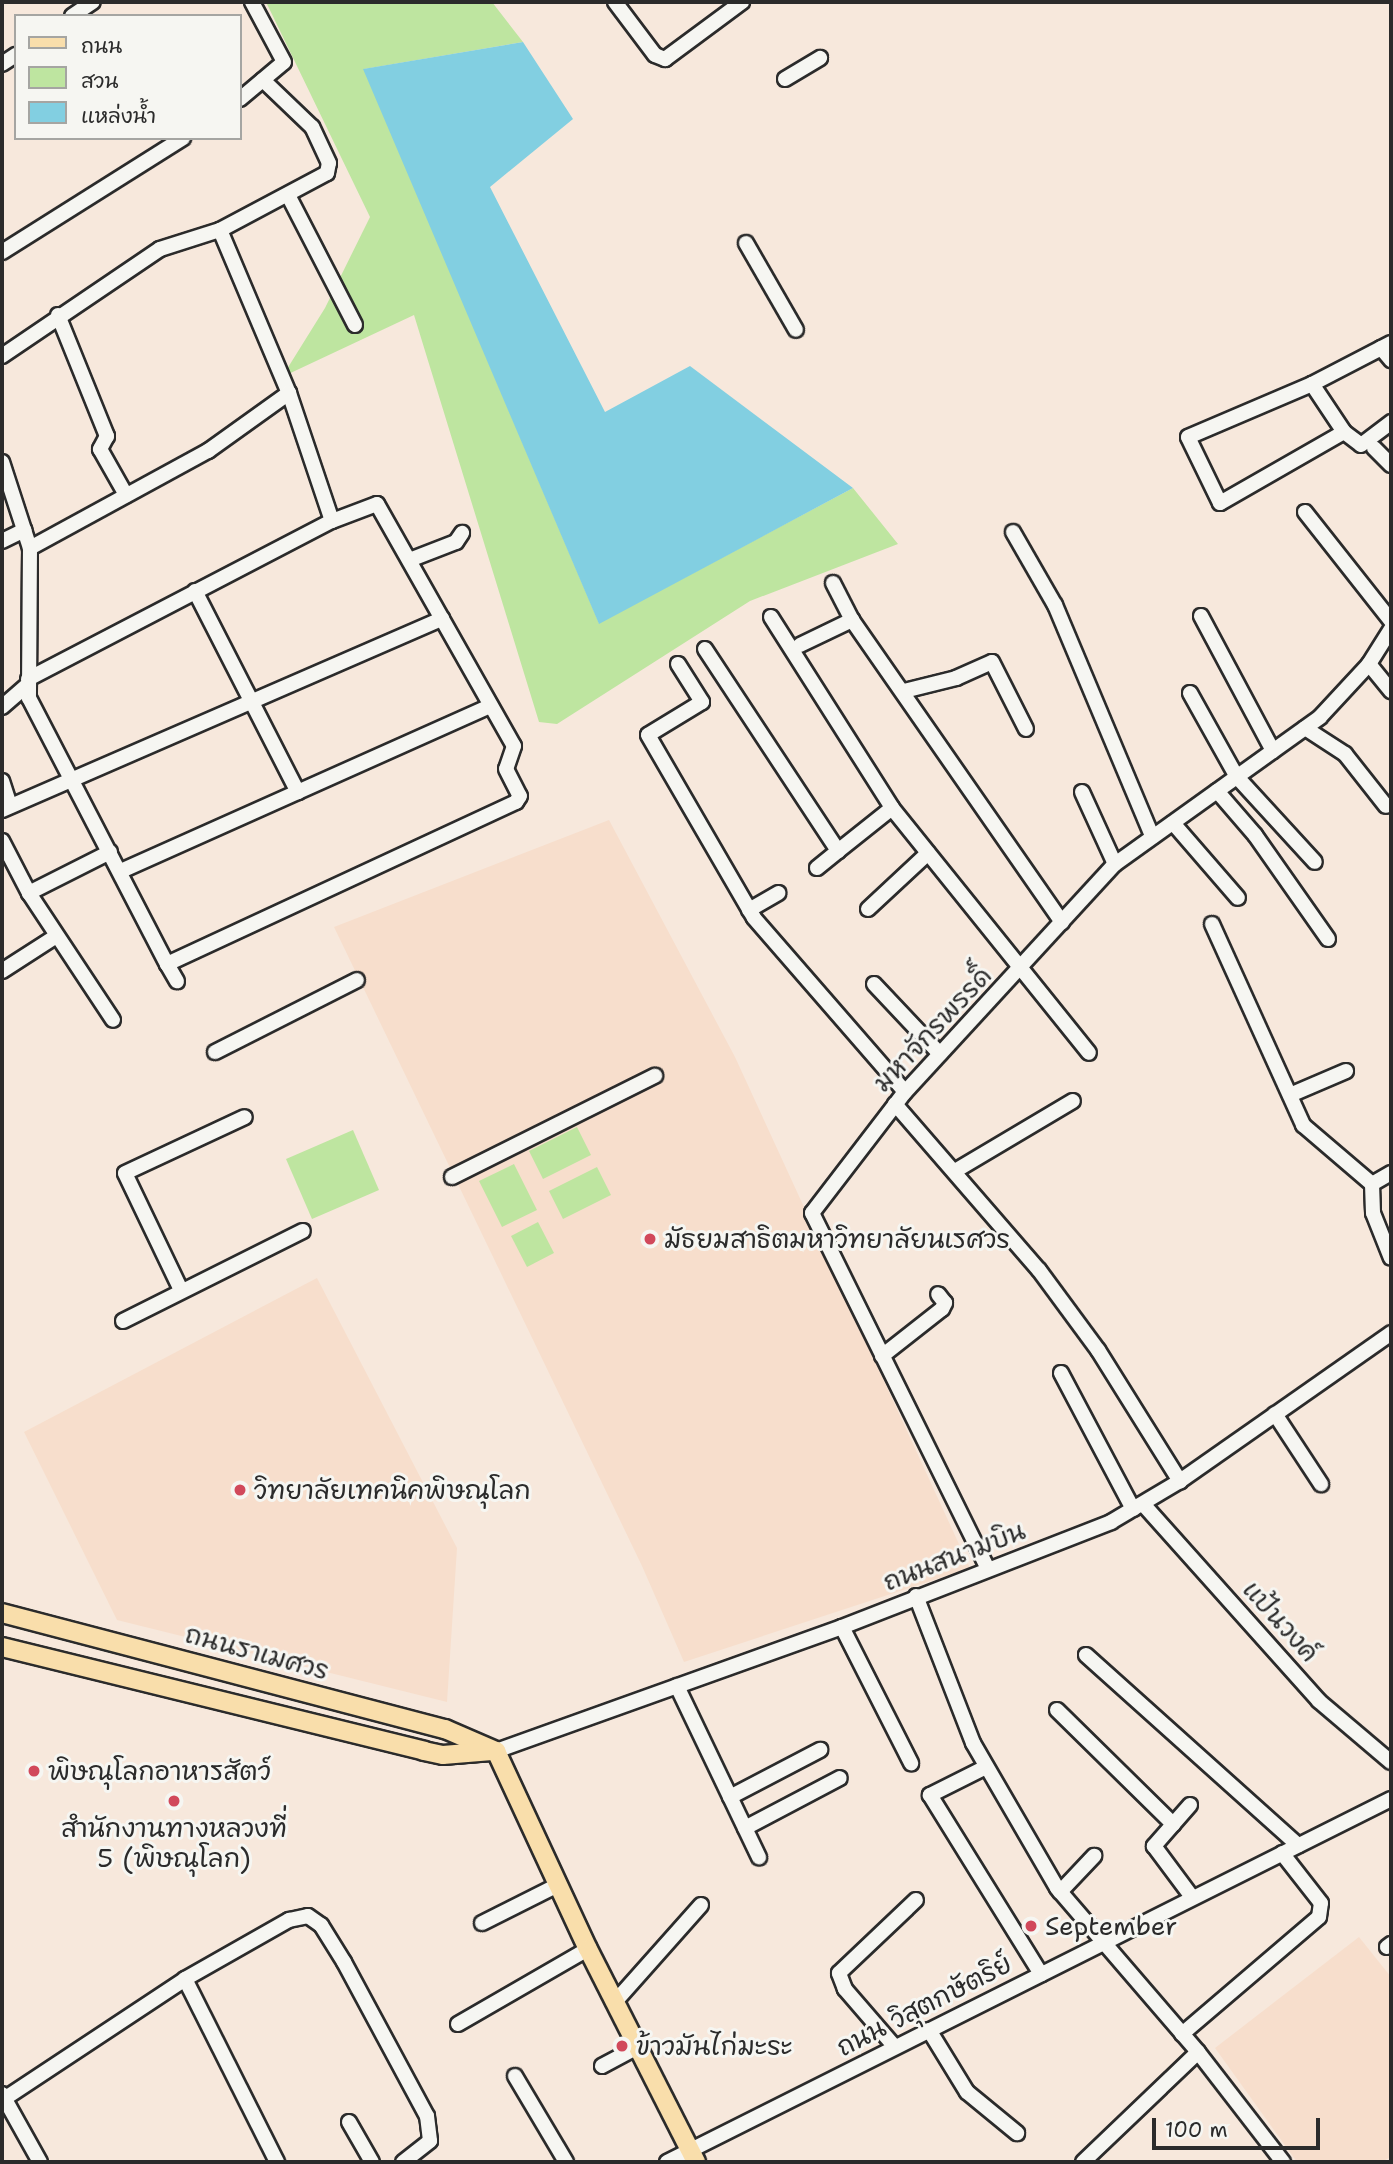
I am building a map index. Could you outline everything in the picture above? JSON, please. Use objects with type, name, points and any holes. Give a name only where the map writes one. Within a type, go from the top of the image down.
[{"type":"main road","name":"ถนนราเมศวร","points":[[2,1613],[445,1729],[496,1751]]},
{"type":"main road","points":[[2,1647],[443,1755],[496,1751],[614,2003],[693,2156]]},
{"type":"main road","points":[[249,1709],[256,1678]]},
{"type":"street","points":[[75,14],[93,2]]},
{"type":"street","points":[[242,97],[284,62],[252,2]]},
{"type":"street","points":[[615,2],[654,55],[665,59],[740,2]]},
{"type":"street","points":[[785,79],[820,58]]},
{"type":"street","points":[[2,356],[58,315],[160,249],[220,230],[289,197],[327,173],[329,163],[312,127],[263,80]]},
{"type":"street","points":[[2,252],[180,140]]},
{"type":"street","points":[[289,197],[355,325]]},
{"type":"street","points":[[220,230],[289,393],[332,521]]},
{"type":"street","points":[[746,243],[796,330]]},
{"type":"street","points":[[58,315],[107,436],[100,449],[126,495]]},
{"type":"street","points":[[1344,432],[1220,502],[1188,437],[1312,384],[1386,345],[1391,360]]},
{"type":"street","points":[[1312,384],[1344,432],[1360,445],[1391,422]]},
{"type":"street","points":[[30,548],[208,451],[289,393]]},
{"type":"street","points":[[1374,448],[1391,466]]},
{"type":"street","points":[[2,462],[30,548],[29,698],[177,981]]},
{"type":"street","points":[[2,707],[28,682],[195,591],[332,521],[377,504],[412,559],[515,751],[506,769],[520,796],[516,802],[167,964]]},
{"type":"street","points":[[1306,512],[1391,621]]},
{"type":"street","points":[[2,541],[26,530]]},
{"type":"street","points":[[1013,532],[1055,605],[1152,836]]},
{"type":"street","points":[[412,559],[456,542],[462,533]]},
{"type":"street","points":[[833,583],[852,620],[904,691],[1062,922]]},
{"type":"street","points":[[195,591],[298,792]]},
{"type":"street","points":[[1201,616],[1273,751]]},
{"type":"street","points":[[771,617],[892,808],[1089,1053]]},
{"type":"street","points":[[2,781],[6,808],[442,619]]},
{"type":"street","points":[[800,645],[852,620]]},
{"type":"street","name":"มหาจักรพรรดิ์","points":[[987,1567],[812,1213],[905,1092],[1023,968],[1115,864],[1305,728],[1369,664],[1391,629]]},
{"type":"street","points":[[705,649],[838,851]]},
{"type":"street","points":[[904,691],[956,678],[992,662],[1026,729]]},
{"type":"street","points":[[678,664],[702,702],[648,734],[749,909],[905,1092]]},
{"type":"street","points":[[1369,664],[1391,691]]},
{"type":"street","points":[[1190,693],[1237,777],[1315,862]]},
{"type":"street","points":[[121,871],[490,706]]},
{"type":"street","points":[[1305,728],[1345,754],[1386,806]]},
{"type":"street","points":[[1217,791],[1255,835],[1328,939]]},
{"type":"street","points":[[1082,792],[1115,864]]},
{"type":"street","points":[[817,867],[892,808]]},
{"type":"street","points":[[1173,823],[1238,898]]},
{"type":"street","points":[[2,841],[55,937],[113,1020]]},
{"type":"street","points":[[29,893],[110,852]]},
{"type":"street","points":[[868,909],[928,853]]},
{"type":"street","points":[[749,909],[778,894]]},
{"type":"street","points":[[1212,924],[1311,1136],[1372,1184],[1373,1213],[1391,1258]]},
{"type":"street","points":[[2,971],[55,937]]},
{"type":"street","points":[[215,1052],[358,980]]},
{"type":"street","points":[[874,984],[940,1054]]},
{"type":"street","points":[[1290,1094],[1346,1070]]},
{"type":"street","points":[[452,1177],[655,1076]]},
{"type":"street","points":[[955,1171],[1073,1101]]},
{"type":"street","points":[[895,1104],[955,1171],[1091,1340],[1180,1481]]},
{"type":"street","points":[[180,1288],[125,1173],[245,1117]]},
{"type":"street","points":[[1372,1184],[1391,1173]]},
{"type":"street","points":[[123,1321],[180,1288],[303,1231]]},
{"type":"street","points":[[883,1356],[942,1309],[945,1305],[938,1294]]},
{"type":"street","name":"ถนนสนามบิน","points":[[496,1751],[842,1627],[987,1567],[1077,1536],[1138,1507],[1180,1481],[1391,1333]]},
{"type":"street","name":"แป้นวงค์","points":[[1061,1373],[1138,1507],[1319,1701],[1391,1762]]},
{"type":"street","points":[[1275,1415],[1321,1484]]},
{"type":"street","points":[[916,1596],[986,1767],[1060,1892],[1198,2052],[1283,2162]]},
{"type":"street","points":[[842,1627],[911,1763]]},
{"type":"street","points":[[1086,1655],[1298,1845]]},
{"type":"street","points":[[677,1686],[759,1857]]},
{"type":"street","points":[[1057,1710],[1173,1824]]},
{"type":"street","points":[[730,1797],[820,1750]]},
{"type":"street","points":[[986,1767],[930,1795],[1041,1973]]},
{"type":"street","points":[[745,1828],[840,1778]]},
{"type":"street","name":"ถนน วิสุตกษัตริย์","points":[[667,2162],[693,2156],[895,2047],[1391,1799]]},
{"type":"street","points":[[1190,1805],[1154,1846],[1192,1897]]},
{"type":"street","points":[[1182,2034],[1319,1917],[1321,1903],[1282,1853]]},
{"type":"street","points":[[1060,1892],[1094,1856]]},
{"type":"street","points":[[482,1923],[558,1885]]},
{"type":"street","points":[[895,2047],[845,1989],[839,1973],[916,1900]]},
{"type":"street","points":[[614,2003],[701,1905]]},
{"type":"street","points":[[40,2162],[3,2097],[185,1979],[289,1920],[308,1916],[321,1925],[428,2116],[430,2141],[403,2162]]},
{"type":"street","points":[[458,2024],[588,1949]]},
{"type":"street","points":[[185,1979],[277,2162]]},
{"type":"street","points":[[929,2030],[967,2092],[1017,2133]]},
{"type":"street","points":[[603,2066],[636,2048]]},
{"type":"street","points":[[1083,2162],[1198,2052]]},
{"type":"street","points":[[515,2076],[566,2162]]},
{"type":"street","points":[[349,2122],[372,2162]]},
{"type":"shaded area","name":"มัธยมสาธิตมหาวิทยาลัยนเรศวร","points":[[609,820],[735,1057],[970,1568],[684,1662],[642,1566],[334,927]]},
{"type":"shaded area","name":"วิทยาลัยเทคนิคพิษณุโลก","points":[[317,1278],[457,1548],[447,1702],[117,1620],[24,1432]]},
{"type":"shaded area","points":[[1359,1937],[1391,1977],[1391,2157],[1381,2162],[1297,2162],[1215,2048]]},
{"type":"green space","points":[[266,2],[492,2],[523,42],[364,69],[599,623],[853,488],[898,544],[750,601],[557,724],[539,722],[414,315],[282,377],[325,308],[370,217]]},
{"type":"green space","points":[[577,1127],[591,1155],[543,1179],[529,1151]]},
{"type":"green space","points":[[353,1130],[379,1190],[312,1219],[286,1159]]},
{"type":"green space","points":[[514,1164],[537,1210],[502,1227],[479,1181]]},
{"type":"green space","points":[[597,1167],[611,1195],[563,1219],[549,1191]]},
{"type":"green space","points":[[538,1222],[554,1253],[527,1267],[511,1236]]},
{"type":"water","points":[[523,42],[573,119],[490,187],[605,412],[690,366],[853,488],[599,624],[363,69]]},
{"type":"place","name":"มัธยมสาธิตมหาวิทยาลัยนเรศวร","points":[[650,1239]]},
{"type":"place","name":"วิทยาลัยเทคนิคพิษณุโลก","points":[[240,1490]]},
{"type":"place","name":"พิษณุโลกอาหารสัตว์","points":[[34,1771]]},
{"type":"place","name":"สำนักงานทางหลวงที่ 5 (พิษณุโลก)","points":[[174,1801]]},
{"type":"place","name":"September","points":[[1031,1926]]},
{"type":"place","name":"ข้าวมันไก่มะระ","points":[[622,2046]]}]
